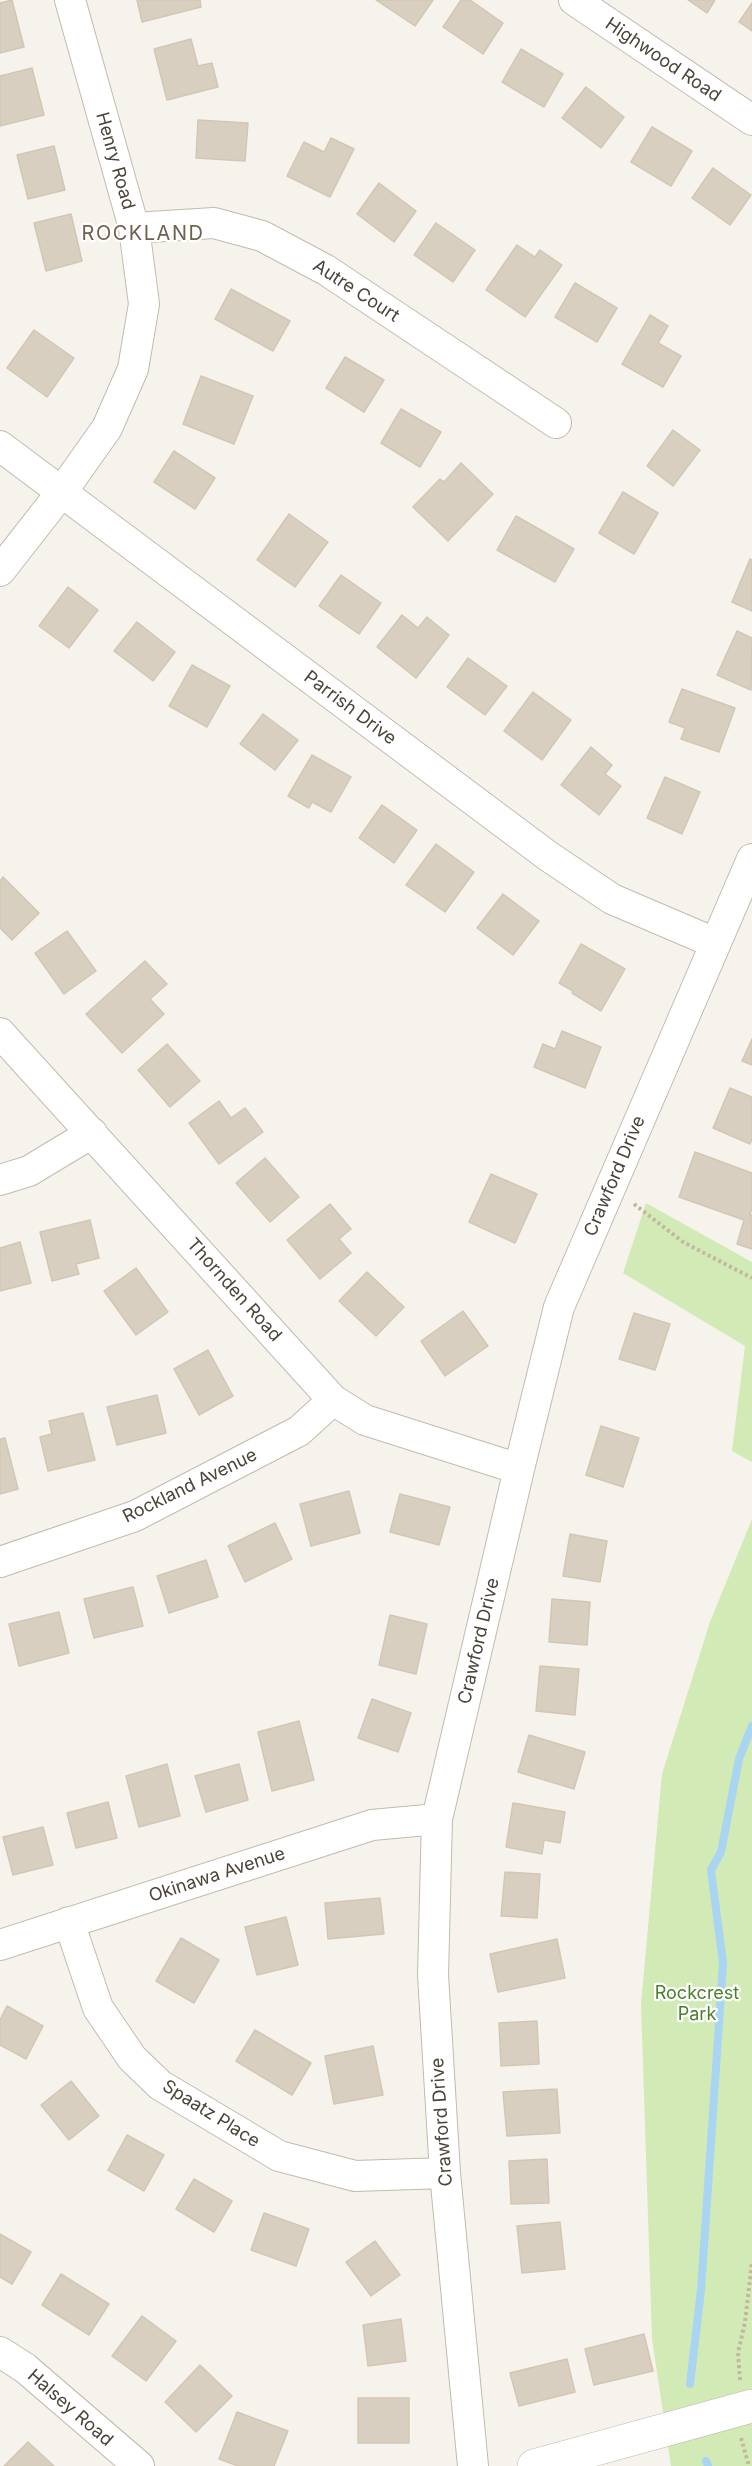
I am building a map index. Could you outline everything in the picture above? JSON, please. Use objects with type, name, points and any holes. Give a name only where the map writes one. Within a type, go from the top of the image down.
[{"type":"street","name":"Henry Road","points":[[0,571],[62,493],[107,428],[133,369],[144,304],[134,228],[70,0]]},
{"type":"street","name":"Highwood Road","points":[[574,0],[752,120]]},
{"type":"street","name":"Autre Court","points":[[134,228],[214,223],[262,236],[326,270],[556,423]]},
{"type":"street","name":"Parrish Drive","points":[[0,446],[548,856],[612,899],[715,944]]},
{"type":"street","name":"Crawford Drive","points":[[473,2466],[445,2173],[433,1975],[437,1819],[559,1307],[752,859]]},
{"type":"street","name":"Thornden Road","points":[[0,1033],[333,1400],[365,1420],[519,1469]]},
{"type":"street","points":[[0,1180],[29,1171],[92,1133]]},
{"type":"street","name":"Rockland Avenue","points":[[0,1562],[135,1516],[299,1431],[333,1400]]},
{"type":"street","name":"Okinawa Avenue","points":[[0,1946],[372,1825],[437,1819]]},
{"type":"street","name":"Spaatz Place","points":[[69,1923],[98,2008],[132,2058],[160,2085],[279,2156],[355,2176],[445,2173]]},
{"type":"street","name":"Halsey Road","points":[[0,2352],[25,2368],[139,2466]]},
{"type":"street","points":[[534,2466],[747,2407]]},
{"type":"path","points":[[609,1192],[646,1212],[682,1242],[752,1278]]},
{"type":"path","points":[[749,2466],[742,2442],[747,2407],[738,2353],[745,2322],[752,2262]]},
{"type":"green space","points":[[646,1203],[752,1262],[752,1462],[732,1451],[745,1346],[623,1273]]},
{"type":"green space","name":"Rockcrest Park","points":[[752,1519],[752,2466],[671,2466],[652,2339],[641,2004],[662,1774],[710,1622]]},
{"type":"building","points":[[12,0],[24,47],[0,53],[0,3]]},
{"type":"building","points":[[137,0],[200,0],[201,7],[142,22]]},
{"type":"building","points":[[376,0],[433,0],[415,26]]},
{"type":"building","points":[[461,0],[470,0],[503,23],[483,54],[443,27]]},
{"type":"building","points":[[688,0],[715,0],[707,13]]},
{"type":"building","points":[[752,3],[752,31],[739,22]]},
{"type":"building","points":[[191,39],[198,66],[212,63],[218,87],[167,100],[154,49]]},
{"type":"building","points":[[521,49],[563,74],[544,107],[502,82]]},
{"type":"building","points":[[32,68],[44,115],[0,126],[0,76]]},
{"type":"building","points":[[586,87],[624,117],[601,148],[562,118]]},
{"type":"building","points":[[198,120],[248,123],[245,161],[196,158]]},
{"type":"building","points":[[652,127],[692,151],[671,186],[631,162]]},
{"type":"building","points":[[331,138],[354,149],[330,197],[287,176],[304,142],[324,152]]},
{"type":"building","points":[[54,146],[65,190],[28,199],[17,155]]},
{"type":"building","points":[[713,168],[751,195],[730,225],[692,198]]},
{"type":"building","points":[[379,183],[416,211],[394,242],[357,214]]},
{"type":"building","points":[[71,214],[82,261],[46,271],[34,223]]},
{"type":"building","points":[[436,223],[475,250],[453,282],[414,255]]},
{"type":"building","points":[[517,245],[535,257],[540,250],[562,265],[525,317],[486,290]]},
{"type":"building","points":[[575,283],[617,308],[597,342],[555,317]]},
{"type":"building","points":[[231,289],[290,321],[273,351],[215,319]]},
{"type":"building","points":[[650,315],[668,326],[658,343],[681,356],[663,387],[622,364]]},
{"type":"building","points":[[34,330],[74,358],[47,397],[7,368]]},
{"type":"building","points":[[345,357],[384,380],[364,412],[326,388]]},
{"type":"building","points":[[201,376],[253,396],[234,444],[183,424]]},
{"type":"building","points":[[401,409],[441,432],[420,467],[381,443]]},
{"type":"building","points":[[673,430],[700,450],[673,486],[647,466]]},
{"type":"building","points":[[174,451],[215,478],[195,509],[154,482]]},
{"type":"building","points":[[461,463],[493,494],[448,541],[413,507],[440,479],[444,482]]},
{"type":"building","points":[[623,492],[658,513],[634,554],[599,533]]},
{"type":"building","points":[[289,514],[328,542],[295,587],[257,560]]},
{"type":"building","points":[[516,516],[574,549],[555,582],[497,550]]},
{"type":"building","points":[[750,559],[752,560],[752,611],[732,602]]},
{"type":"building","points":[[341,575],[381,603],[359,634],[319,606]]},
{"type":"building","points":[[68,587],[98,610],[69,648],[39,626]]},
{"type":"building","points":[[402,615],[418,628],[427,617],[449,635],[416,678],[377,647]]},
{"type":"building","points":[[137,622],[175,652],[153,681],[114,651]]},
{"type":"building","points":[[737,631],[752,638],[751,690],[717,675]]},
{"type":"building","points":[[468,658],[507,686],[485,715],[447,687]]},
{"type":"building","points":[[192,665],[230,686],[207,727],[169,706]]},
{"type":"building","points":[[682,689],[735,708],[719,752],[681,739],[685,728],[669,722]]},
{"type":"building","points":[[533,692],[571,720],[542,760],[504,731]]},
{"type":"building","points":[[263,714],[298,740],[275,770],[240,744]]},
{"type":"building","points":[[591,747],[612,765],[605,774],[621,786],[599,815],[561,785]]},
{"type":"building","points":[[312,755],[351,777],[331,812],[312,802],[309,808],[288,796]]},
{"type":"building","points":[[665,777],[700,792],[682,834],[647,818]]},
{"type":"building","points":[[382,805],[417,830],[394,863],[359,838]]},
{"type":"building","points":[[436,844],[474,872],[445,912],[406,885]]},
{"type":"building","points":[[3,877],[39,913],[12,940],[0,928],[0,881]]},
{"type":"building","points":[[503,894],[539,921],[513,955],[477,928]]},
{"type":"building","points":[[67,931],[96,971],[64,994],[35,953]]},
{"type":"building","points":[[581,944],[625,969],[601,1011],[559,983]]},
{"type":"building","points":[[145,961],[167,984],[150,999],[164,1014],[122,1053],[86,1014]]},
{"type":"building","points":[[562,1031],[601,1047],[585,1088],[534,1067],[543,1044],[555,1049]]},
{"type":"building","points":[[752,1039],[752,1065],[742,1061]]},
{"type":"building","points":[[167,1044],[200,1081],[170,1107],[138,1070]]},
{"type":"building","points":[[730,1088],[752,1097],[750,1144],[713,1128]]},
{"type":"building","points":[[219,1101],[231,1118],[245,1108],[263,1132],[219,1164],[189,1123]]},
{"type":"building","points":[[695,1152],[752,1173],[750,1215],[752,1215],[752,1249],[737,1244],[744,1220],[679,1197]]},
{"type":"building","points":[[265,1158],[299,1197],[270,1222],[236,1183]]},
{"type":"building","points":[[491,1174],[537,1194],[515,1243],[469,1222]]},
{"type":"building","points":[[330,1204],[351,1229],[339,1239],[351,1253],[320,1279],[287,1240]]},
{"type":"building","points":[[90,1220],[99,1258],[76,1264],[79,1274],[52,1281],[40,1232]]},
{"type":"building","points":[[20,1242],[31,1283],[0,1291],[0,1248]]},
{"type":"building","points":[[136,1268],[168,1312],[136,1335],[104,1291]]},
{"type":"building","points":[[367,1272],[404,1307],[376,1336],[339,1301]]},
{"type":"building","points":[[463,1311],[488,1346],[445,1376],[421,1341]]},
{"type":"building","points":[[634,1313],[670,1324],[655,1370],[619,1359]]},
{"type":"building","points":[[208,1350],[233,1396],[199,1415],[174,1369]]},
{"type":"building","points":[[157,1395],[166,1433],[117,1445],[107,1407]]},
{"type":"building","points":[[83,1413],[95,1460],[48,1471],[40,1437],[52,1434],[49,1421]]},
{"type":"building","points":[[601,1426],[639,1438],[623,1487],[586,1475]]},
{"type":"building","points":[[5,1438],[18,1489],[0,1494],[0,1439]]},
{"type":"building","points":[[349,1491],[360,1533],[311,1546],[300,1504]]},
{"type":"building","points":[[400,1494],[450,1507],[439,1545],[390,1532]]},
{"type":"building","points":[[275,1523],[292,1559],[245,1582],[228,1546]]},
{"type":"building","points":[[570,1534],[607,1541],[600,1582],[563,1576]]},
{"type":"building","points":[[206,1560],[218,1597],[169,1613],[157,1576]]},
{"type":"building","points":[[133,1587],[143,1626],[94,1638],[84,1599]]},
{"type":"building","points":[[552,1599],[590,1602],[587,1645],[549,1642]]},
{"type":"building","points":[[59,1612],[69,1653],[19,1666],[9,1624]]},
{"type":"building","points":[[390,1615],[427,1624],[416,1674],[379,1665]]},
{"type":"building","points":[[540,1666],[579,1669],[575,1715],[536,1711]]},
{"type":"building","points":[[372,1699],[411,1713],[398,1752],[358,1738]]},
{"type":"building","points":[[299,1721],[314,1780],[272,1791],[258,1732]]},
{"type":"building","points":[[529,1735],[585,1752],[574,1789],[518,1772]]},
{"type":"building","points":[[167,1764],[180,1816],[139,1827],[126,1776]]},
{"type":"building","points":[[239,1764],[248,1800],[206,1812],[195,1776]]},
{"type":"building","points":[[108,1802],[117,1838],[76,1848],[67,1813]]},
{"type":"building","points":[[513,1803],[565,1812],[560,1843],[544,1840],[542,1854],[506,1847]]},
{"type":"building","points":[[43,1827],[53,1865],[13,1875],[3,1837]]},
{"type":"building","points":[[505,1872],[540,1874],[537,1918],[501,1916]]},
{"type":"building","points":[[380,1898],[384,1934],[328,1939],[325,1903]]},
{"type":"building","points":[[286,1917],[298,1965],[257,1975],[245,1927]]},
{"type":"building","points":[[181,1938],[219,1960],[194,2003],[156,1981]]},
{"type":"building","points":[[557,1939],[565,1978],[498,1992],[490,1954]]},
{"type":"building","points":[[7,2006],[43,2026],[26,2059],[0,2045],[0,2020]]},
{"type":"building","points":[[537,2021],[539,2064],[501,2066],[499,2023]]},
{"type":"building","points":[[255,2030],[311,2063],[292,2095],[236,2061]]},
{"type":"building","points":[[373,2046],[383,2095],[334,2104],[325,2056]]},
{"type":"building","points":[[71,2081],[99,2116],[69,2140],[41,2105]]},
{"type":"building","points":[[557,2089],[560,2133],[507,2136],[503,2092]]},
{"type":"building","points":[[127,2135],[164,2155],[144,2191],[108,2170]]},
{"type":"building","points":[[547,2159],[549,2203],[511,2204],[509,2161]]},
{"type":"building","points":[[194,2179],[232,2201],[214,2232],[176,2209]]},
{"type":"building","points":[[264,2213],[309,2229],[296,2266],[251,2250]]},
{"type":"building","points":[[560,2222],[565,2269],[522,2273],[517,2226]]},
{"type":"building","points":[[0,2234],[31,2252],[12,2284],[0,2277]]},
{"type":"building","points":[[375,2241],[400,2275],[371,2296],[346,2262]]},
{"type":"building","points":[[61,2274],[109,2304],[89,2335],[42,2305]]},
{"type":"building","points":[[142,2316],[176,2341],[146,2381],[112,2356]]},
{"type":"building","points":[[401,2319],[406,2361],[368,2366],[363,2325]]},
{"type":"building","points":[[644,2334],[653,2371],[594,2385],[585,2349]]},
{"type":"building","points":[[567,2359],[575,2392],[519,2406],[510,2373]]},
{"type":"building","points":[[200,2365],[232,2396],[196,2432],[165,2402]]},
{"type":"building","points":[[358,2398],[409,2398],[409,2443],[358,2443]]},
{"type":"building","points":[[237,2412],[288,2431],[274,2466],[238,2466],[219,2459]]},
{"type":"building","points":[[28,2442],[54,2466],[4,2466]]},
{"type":"waterway","points":[[690,2384],[701,2290],[723,1963],[711,1870],[721,1852],[739,1759],[752,1726]]},
{"type":"waterway","points":[[706,2461],[708,2466]]},
{"type":"district","name":"ROCKLAND","points":[[143,234]]}]
